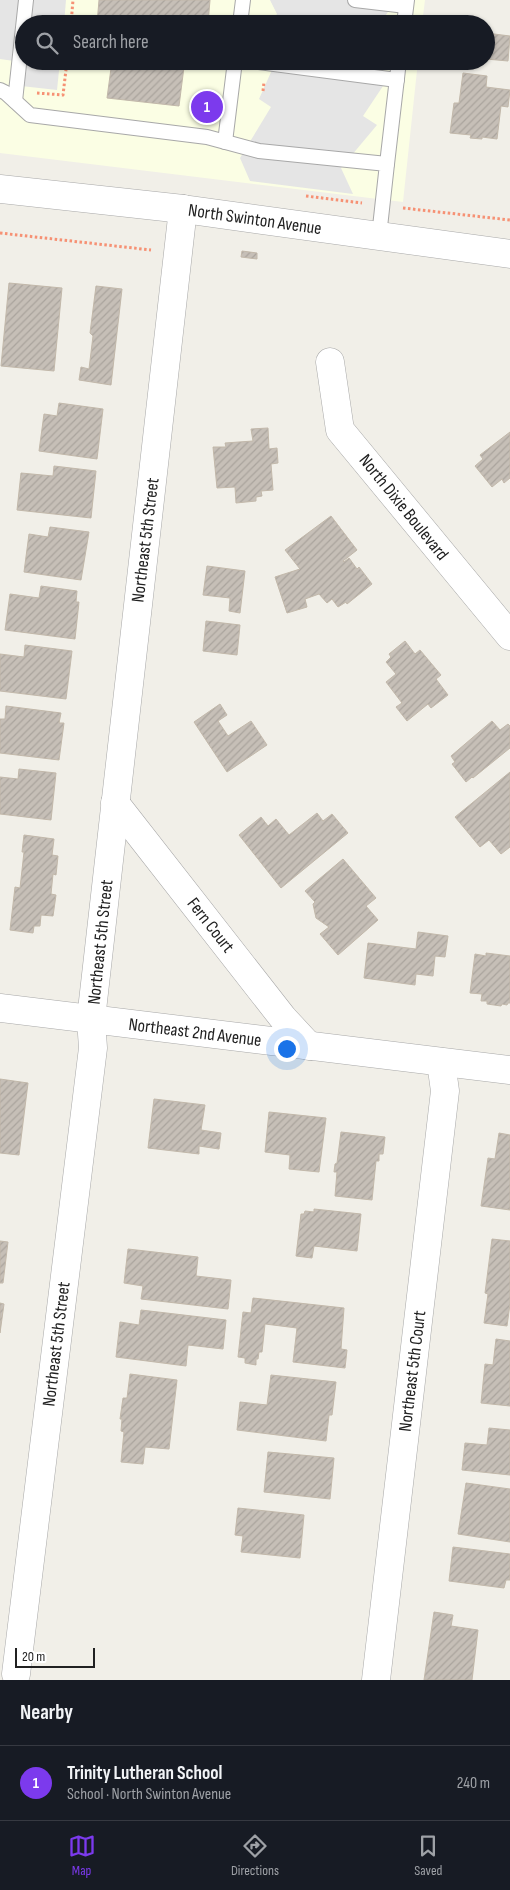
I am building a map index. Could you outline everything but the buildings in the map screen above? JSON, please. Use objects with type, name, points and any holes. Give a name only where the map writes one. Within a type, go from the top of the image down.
[{"type":"street","name":"North Swinton Avenue","points":[[0,190],[183,210],[510,254]]},
{"type":"street","name":"Northeast 5th Street","points":[[18,1675],[91,1058],[91,1019],[183,210]]},
{"type":"street","name":"North Dixie Boulevard","points":[[330,362],[340,430],[510,636]]},
{"type":"street","name":"Fern Court","points":[[115,803],[283,1018],[309,1046]]},
{"type":"street","name":"Northeast 2nd Avenue","points":[[0,1008],[510,1070]]},
{"type":"street","name":"Northeast 5th Court","points":[[376,1680],[445,1091],[441,1062]]},
{"type":"lane","points":[[24,15],[26,0]]},
{"type":"lane","points":[[241,15],[243,0]]},
{"type":"lane","points":[[356,0],[406,3]]},
{"type":"lane","points":[[15,96],[18,70]]},
{"type":"lane","points":[[225,142],[234,70]]},
{"type":"lane","points":[[320,70],[397,80]]},
{"type":"lane","points":[[379,236],[398,70]]},
{"type":"lane","points":[[0,90],[15,96],[30,115],[207,137],[259,151],[387,164]]},
{"type":"path","points":[[72,15],[74,0]]},
{"type":"path","points":[[63,95],[66,70]]},
{"type":"path","points":[[15,96],[63,95],[69,99]]},
{"type":"path","points":[[0,232],[178,253]]},
{"type":"shaded area","points":[[0,0],[425,0],[423,15],[15,15],[15,70],[417,70],[403,202],[0,153]]},
{"type":"shaded area","points":[[0,0],[66,0],[65,15],[15,15],[15,70],[59,70],[57,90],[12,85],[14,61],[0,59]]},
{"type":"shaded area","points":[[270,0],[383,0],[388,12],[386,15],[277,14]]},
{"type":"shaded area","points":[[272,70],[378,70],[385,83],[363,116],[377,125],[341,168],[353,194],[250,181],[240,158],[271,107],[259,99]]},
{"type":"place","name":"Trinity Lutheran School","points":[[207,107]]}]
